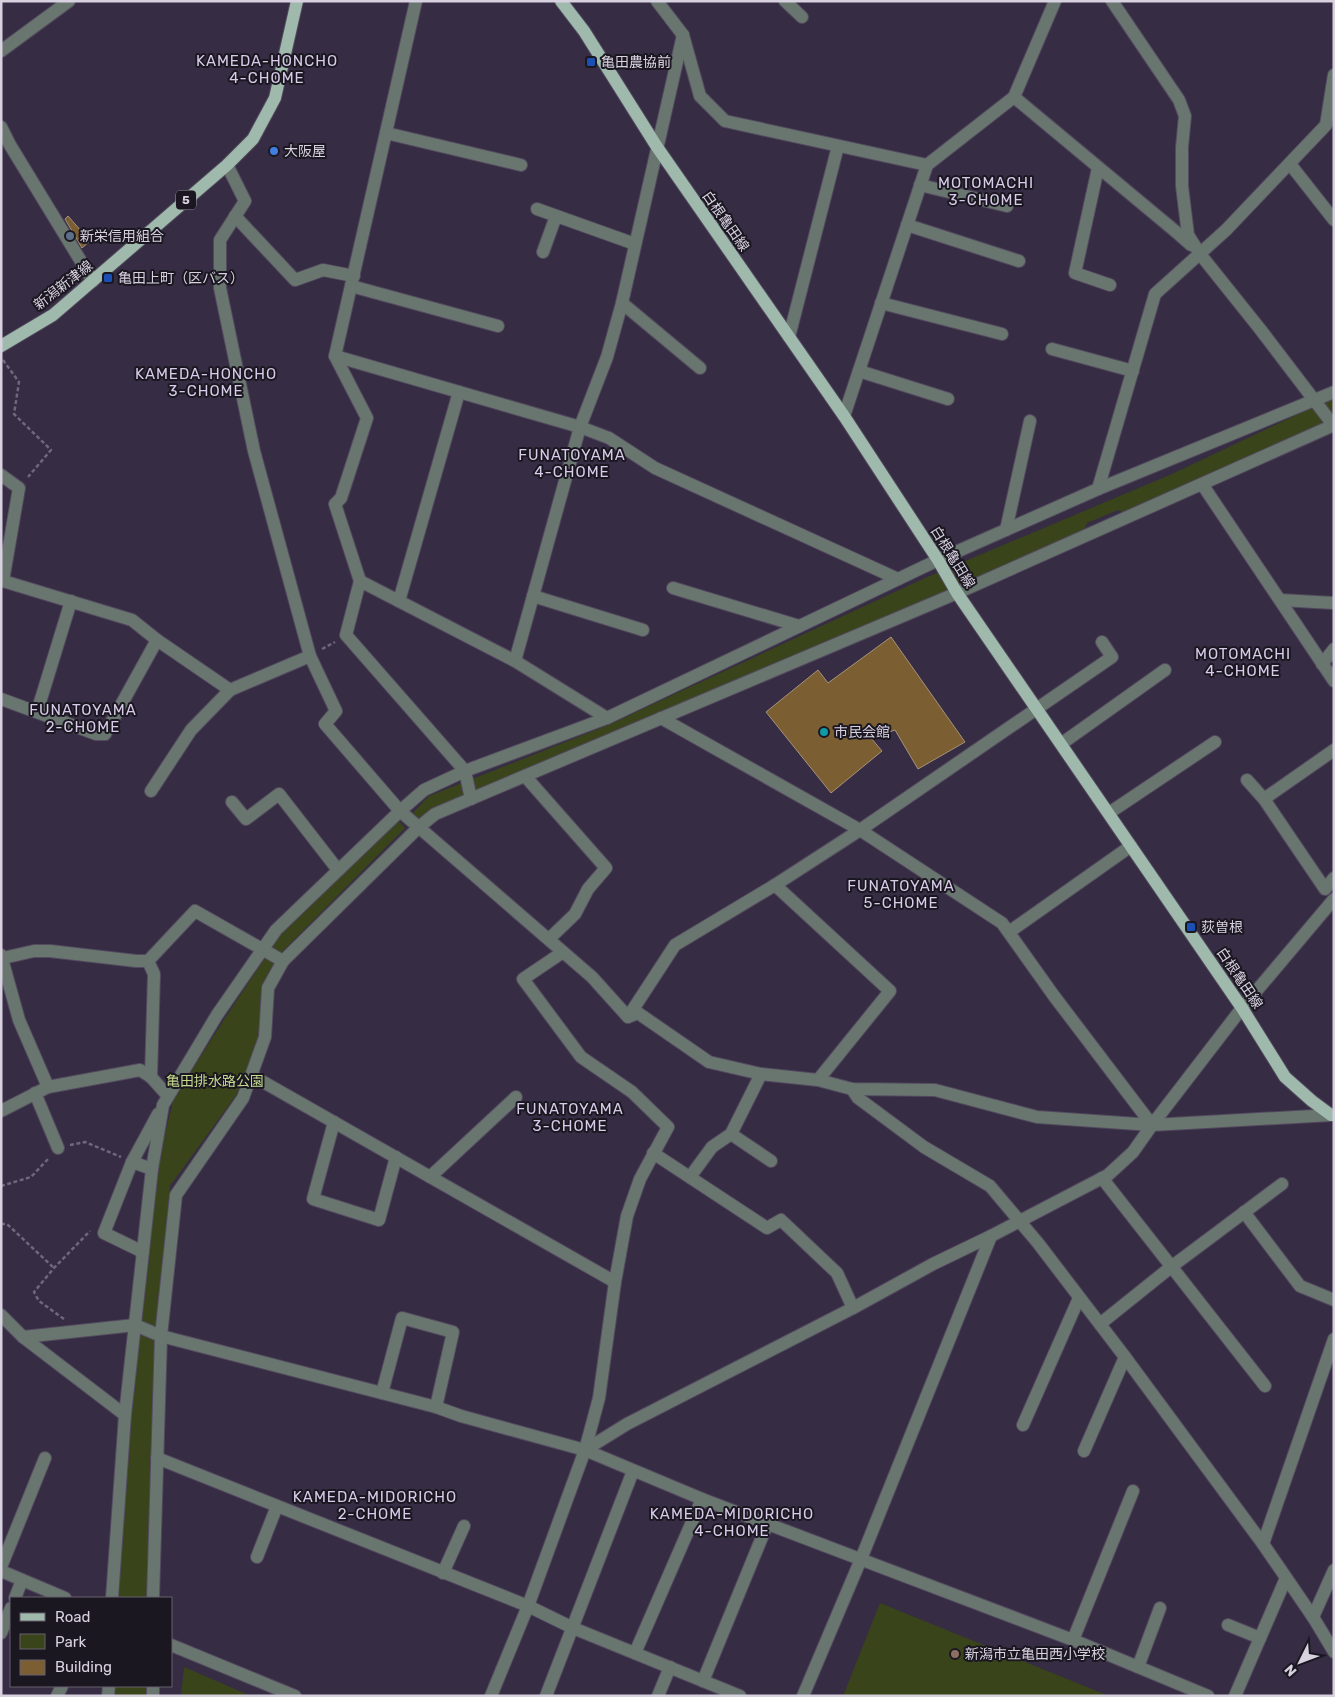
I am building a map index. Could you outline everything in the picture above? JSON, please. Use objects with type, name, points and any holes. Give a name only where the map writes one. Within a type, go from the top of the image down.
[{"type":"main road","name":"新潟新津線","points":[[1,346],[53,315],[227,165],[253,139],[275,98],[297,1]]},
{"type":"main road","name":"白根亀田線","points":[[561,1],[584,32],[658,147],[844,416],[938,560],[957,593],[1132,846],[1242,1008],[1286,1077],[1312,1101],[1332,1115]]},
{"type":"street","points":[[1,51],[69,1]]},
{"type":"street","points":[[416,1],[335,356],[366,418],[341,498],[335,504],[360,581],[346,635],[465,772],[471,799]]},
{"type":"street","points":[[657,1],[683,35],[700,96],[725,121],[926,165]]},
{"type":"street","points":[[785,1],[802,17]]},
{"type":"street","points":[[844,416],[926,165],[1014,97],[1055,1]]},
{"type":"street","points":[[153,1597],[160,1336],[176,1195],[243,1098],[265,1037],[268,988],[283,961],[418,827],[435,814],[957,593],[1334,425],[1200,254],[1188,235],[1182,186],[1182,148],[1185,116],[1179,100],[1112,1]]},
{"type":"street","points":[[515,661],[580,428],[607,357],[622,303],[683,35]]},
{"type":"street","points":[[1098,489],[1155,294],[1226,230],[1330,126],[1334,75]]},
{"type":"street","points":[[1014,97],[1175,230],[1200,254]]},
{"type":"street","points":[[1,127],[10,145],[93,281]]},
{"type":"street","points":[[386,133],[521,165]]},
{"type":"street","points":[[789,337],[838,146]]},
{"type":"street","points":[[1290,164],[1334,220]]},
{"type":"street","points":[[227,165],[244,200],[220,240],[220,288],[254,451],[310,656],[336,711],[326,724],[400,811],[592,977],[628,1017]]},
{"type":"street","points":[[1098,168],[1075,272],[1110,285]]},
{"type":"street","points":[[920,185],[1007,206]]},
{"type":"street","points":[[537,209],[635,244]]},
{"type":"street","points":[[235,216],[295,280],[323,270],[352,281],[498,326]]},
{"type":"street","points":[[543,252],[556,216]]},
{"type":"street","points":[[907,226],[1019,261]]},
{"type":"street","points":[[622,303],[700,368]]},
{"type":"street","points":[[881,303],[1002,334]]},
{"type":"street","points":[[1052,349],[1133,371]]},
{"type":"street","points":[[335,356],[580,428],[608,438],[655,468],[898,579]]},
{"type":"street","points":[[858,371],[948,399]]},
{"type":"street","points":[[398,601],[459,392]]},
{"type":"street","points":[[143,1252],[104,1233],[132,1162],[217,1016],[276,930],[424,790],[465,772],[606,718],[938,560],[1098,489],[1334,392]]},
{"type":"street","points":[[1006,530],[1030,421]]},
{"type":"street","points":[[1,475],[19,488],[3,581],[132,620],[157,640],[230,690]]},
{"type":"street","points":[[1202,484],[1334,681]]},
{"type":"street","points":[[360,581],[515,661],[606,718]]},
{"type":"street","points":[[673,588],[799,626]]},
{"type":"street","points":[[533,596],[643,630]]},
{"type":"street","points":[[1280,600],[1334,602]]},
{"type":"street","points":[[37,712],[70,601]]},
{"type":"street","points":[[1,699],[96,734],[105,734],[157,640]]},
{"type":"street","points":[[628,1017],[675,945],[775,885],[860,830],[1112,657],[1102,642]]},
{"type":"street","points":[[1322,664],[1334,649]]},
{"type":"street","points":[[151,791],[192,730],[230,690],[310,656]]},
{"type":"street","points":[[1061,744],[1165,670]]},
{"type":"street","points":[[661,718],[860,830],[1002,923],[1054,996],[1152,1125]]},
{"type":"street","points":[[1109,813],[1215,742]]},
{"type":"street","points":[[1264,799],[1334,750]]},
{"type":"street","points":[[525,776],[606,868],[588,888],[575,914],[548,939]]},
{"type":"street","points":[[1247,780],[1264,799],[1325,889],[1334,878]]},
{"type":"street","points":[[232,802],[246,819],[279,794],[338,870]]},
{"type":"street","points":[[1009,932],[1132,846]]},
{"type":"street","points":[[775,885],[890,991],[818,1080]]},
{"type":"street","points":[[585,1450],[627,1424],[1108,1175],[1133,1152],[1242,1008],[1334,899]]},
{"type":"street","points":[[48,1087],[19,1020],[2,956],[50,950],[148,961],[195,911],[283,961]]},
{"type":"street","points":[[492,1696],[528,1606],[585,1450],[599,1398],[615,1282],[627,1216],[640,1178],[668,1127],[632,1092],[581,1057],[524,979],[563,952]]},
{"type":"street","points":[[148,961],[154,974],[151,1077]]},
{"type":"street","points":[[628,1017],[638,1013],[709,1062],[761,1074],[818,1080],[852,1088],[935,1090],[1037,1117],[1152,1125],[1332,1115]]},
{"type":"street","points":[[1,1111],[48,1087],[140,1070],[151,1077],[166,1101],[152,1169],[125,1415],[112,1597]]},
{"type":"street","points":[[690,1177],[712,1147],[731,1134],[761,1074]]},
{"type":"street","points":[[251,1075],[615,1282]]},
{"type":"street","points":[[852,1088],[858,1098],[924,1146],[990,1186],[1020,1221],[1125,1357],[1263,1544],[1313,1617],[1334,1652]]},
{"type":"street","points":[[35,1093],[58,1148]]},
{"type":"street","points":[[430,1177],[516,1097]]},
{"type":"street","points":[[334,1122],[313,1199],[379,1220],[396,1157]]},
{"type":"street","points":[[731,1134],[771,1161]]},
{"type":"street","points":[[653,1153],[767,1228],[781,1220],[837,1273],[853,1308]]},
{"type":"street","points":[[132,1162],[152,1169]]},
{"type":"street","points":[[1102,1178],[1265,1386]]},
{"type":"street","points":[[1100,1324],[1171,1266],[1282,1184]]},
{"type":"street","points":[[1244,1212],[1300,1286],[1334,1300]]},
{"type":"street","points":[[803,1696],[861,1559],[991,1236]]},
{"type":"street","points":[[1023,1424],[1079,1298]]},
{"type":"street","points":[[1,1314],[23,1337],[125,1415]]},
{"type":"street","points":[[382,1393],[402,1318],[453,1332],[436,1407]]},
{"type":"street","points":[[23,1337],[135,1326],[160,1336],[436,1407],[461,1416],[585,1450],[767,1525],[1073,1640],[1138,1667],[1186,1692],[1208,1696]]},
{"type":"street","points":[[1263,1544],[1334,1339]]},
{"type":"street","points":[[1084,1451],[1125,1357]]},
{"type":"street","points":[[1,1567],[45,1458]]},
{"type":"street","points":[[157,1458],[528,1606],[573,1628],[740,1696]]},
{"type":"street","points":[[546,1696],[633,1471]]},
{"type":"street","points":[[1073,1640],[1133,1491]]},
{"type":"street","points":[[635,1653],[702,1499]]},
{"type":"street","points":[[257,1557],[277,1506]]},
{"type":"street","points":[[703,1681],[767,1525]]},
{"type":"street","points":[[443,1572],[464,1526]]},
{"type":"street","points":[[1313,1617],[1334,1570]]},
{"type":"street","points":[[1,1571],[63,1597]]},
{"type":"street","points":[[1236,1696],[1286,1578]]},
{"type":"street","points":[[15,1597],[22,1580]]},
{"type":"street","points":[[1138,1667],[1160,1608]]},
{"type":"street","points":[[1,1633],[10,1610]]},
{"type":"street","points":[[1228,1625],[1260,1638]]},
{"type":"street","points":[[172,1645],[295,1696]]},
{"type":"street","points":[[658,1696],[670,1667]]},
{"type":"path","points":[[1,358],[19,382],[14,414],[50,450],[19,488]]},
{"type":"path","points":[[310,656],[346,635]]},
{"type":"path","points":[[1,1224],[7,1224],[54,1268]]},
{"type":"path","points":[[81,1331],[39,1301],[34,1292],[54,1268],[94,1228],[104,1233]]},
{"type":"green space","points":[[1334,397],[1334,418],[1125,513],[1118,510],[1087,523],[1084,531],[979,578],[418,818],[408,818],[429,796],[606,726],[925,578],[1172,474]]},
{"type":"green space","name":"亀田排水路公園","points":[[399,821],[405,828],[277,957],[265,988],[261,1039],[237,1094],[170,1186],[154,1367],[152,1597],[119,1597],[127,1416],[157,1164],[174,1098],[281,934]]},
{"type":"green space","points":[[880,1603],[1104,1694],[1103,1696],[843,1696]]},
{"type":"green space","points":[[184,1667],[251,1696],[181,1696]]},
{"type":"green space","points":[[116,1687],[151,1687],[151,1696],[115,1696]]},
{"type":"building","points":[[68,216],[90,241],[82,248],[65,219]]},
{"type":"building","points":[[891,637],[965,742],[918,769],[895,730],[871,738],[882,751],[831,793],[766,712],[818,670],[828,683]]},
{"type":"place","name":"亀田農協前","points":[[591,62]]},
{"type":"place","name":"大阪屋","points":[[274,151]]},
{"type":"place","name":"新栄信用組合","points":[[70,236]]},
{"type":"place","name":"亀田上町（区バス）","points":[[108,278]]},
{"type":"place","name":"市民会館","points":[[824,732]]},
{"type":"place","name":"荻曽根","points":[[1191,927]]},
{"type":"place","name":"新潟市立亀田西小学校","points":[[955,1654]]},
{"type":"district","name":"KAMEDA-HONCHO 4-CHOME","points":[[267,70]]},
{"type":"district","name":"MOTOMACHI 3-CHOME","points":[[986,192]]},
{"type":"district","name":"KAMEDA-HONCHO 3-CHOME","points":[[206,382]]},
{"type":"district","name":"FUNATOYAMA 4-CHOME","points":[[572,464]]},
{"type":"district","name":"MOTOMACHI 4-CHOME","points":[[1243,662]]},
{"type":"district","name":"FUNATOYAMA 2-CHOME","points":[[83,718]]},
{"type":"district","name":"FUNATOYAMA 5-CHOME","points":[[901,894]]},
{"type":"district","name":"FUNATOYAMA 3-CHOME","points":[[570,1118]]},
{"type":"district","name":"KAMEDA-MIDORICHO 2-CHOME","points":[[375,1506]]},
{"type":"district","name":"KAMEDA-MIDORICHO 4-CHOME","points":[[732,1522]]}]
